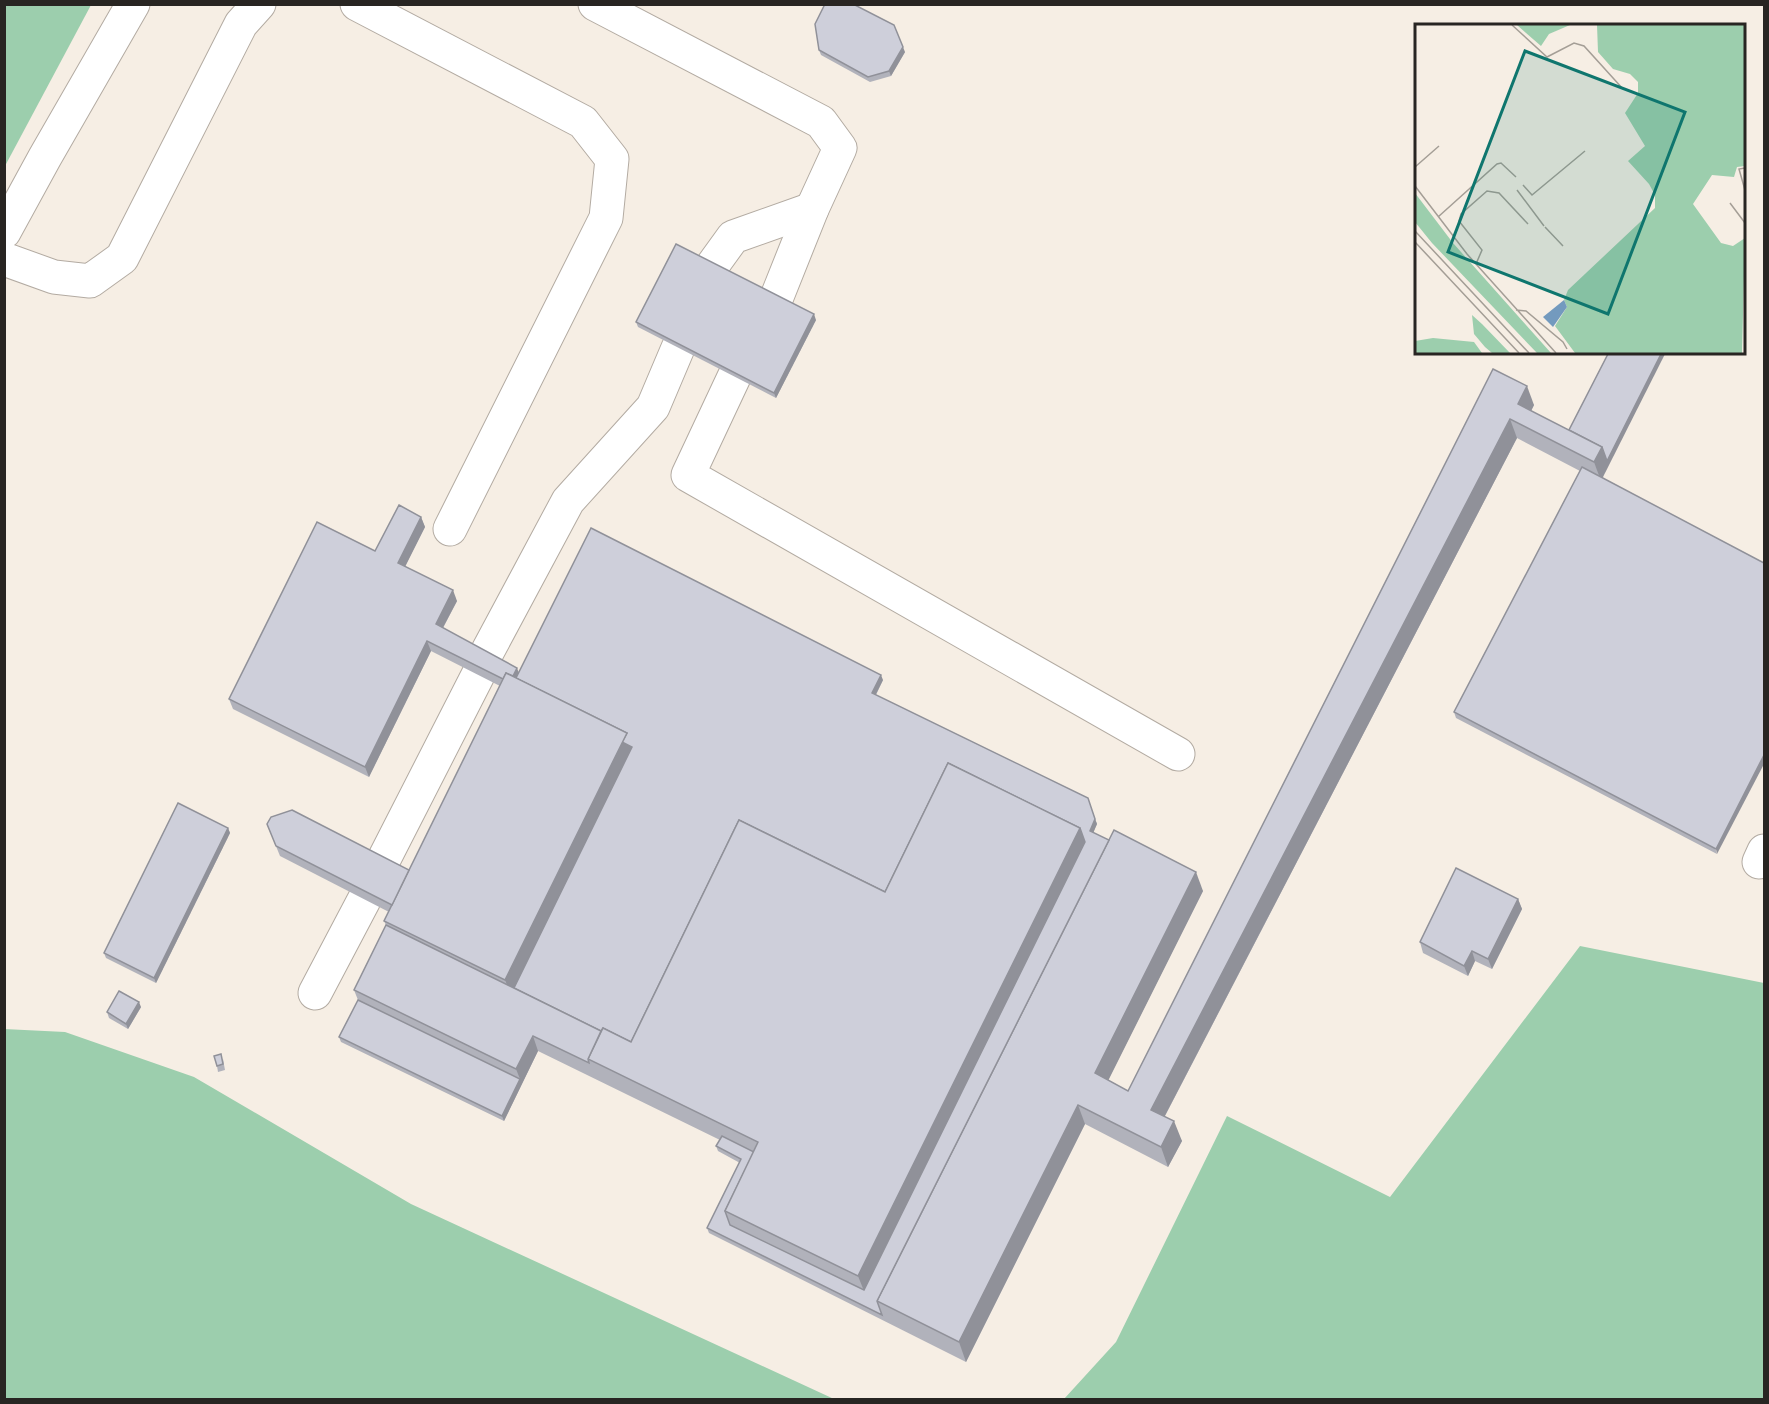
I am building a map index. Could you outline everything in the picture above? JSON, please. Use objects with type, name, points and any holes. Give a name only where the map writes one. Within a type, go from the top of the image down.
[{"type":"street","points":[[4,232],[133,4]]},
{"type":"street","points":[[4,259],[54,278],[90,281],[122,258],[241,24],[259,4]]},
{"type":"street","points":[[357,4],[583,122],[612,159],[606,218],[450,529]]},
{"type":"street","points":[[595,4],[821,122],[840,148],[812,209],[776,299]]},
{"type":"street","points":[[712,266],[733,237],[812,209]]},
{"type":"street","points":[[382,863],[568,501],[653,407],[678,348]]},
{"type":"street","points":[[734,377],[688,475],[1178,754]]},
{"type":"street","points":[[315,993],[364,900]]},
{"type":"green space","points":[[4,5],[91,5],[5,166]]},
{"type":"green space","points":[[1580,946],[1764,983],[1764,1399],[1064,1399],[1116,1342],[1227,1116],[1390,1197]]},
{"type":"green space","points":[[4,1029],[65,1032],[194,1077],[411,1204],[834,1399],[5,1399]]},
{"type":"building","points":[[825,4],[853,4],[894,25],[903,47],[889,71],[868,77],[819,50],[815,24]]},
{"type":"building","points":[[676,244],[814,314],[774,393],[636,322]]},
{"type":"building","points":[[1608,354],[1661,354],[1607,461],[1602,447],[1569,430]]},
{"type":"building","points":[[1493,369],[1527,386],[1518,404],[1602,447],[1594,462],[1510,419],[1151,1110],[1174,1121],[1161,1147],[1078,1105],[959,1342],[877,1301],[1114,830],[1196,872],[1095,1073],[1128,1091]]},
{"type":"building","points":[[1582,467],[1764,563],[1764,755],[1716,849],[1454,712]]},
{"type":"building","points":[[399,505],[421,517],[398,563],[453,590],[436,624],[517,668],[513,676],[506,673],[503,679],[427,641],[365,767],[229,699],[317,522],[375,551]]},
{"type":"building","points":[[591,528],[881,675],[872,693],[1088,798],[1095,819],[1090,831],[1109,840],[877,1301],[882,1315],[707,1228],[741,1159],[716,1146],[722,1136],[754,1152],[725,1211],[730,1225],[864,1290],[1085,842],[1080,828],[948,763],[885,892],[739,820],[631,1042],[603,1028],[601,1031],[514,988],[632,747],[622,742],[627,733],[516,678]]},
{"type":"building","points":[[506,673],[627,733],[505,980],[384,921]]},
{"type":"building","points":[[948,763],[1080,828],[858,1276],[725,1211],[758,1142],[588,1059],[603,1028],[631,1042],[739,820],[885,892]]},
{"type":"building","points":[[178,803],[228,828],[154,978],[104,953]]},
{"type":"building","points":[[292,810],[409,870],[392,905],[276,846],[267,824],[271,817]]},
{"type":"building","points":[[1456,868],[1518,899],[1488,959],[1472,951],[1464,966],[1420,942]]},
{"type":"building","points":[[386,925],[601,1031],[588,1059],[589,1063],[533,1036],[516,1069],[354,990]]},
{"type":"building","points":[[119,991],[139,1002],[126,1024],[107,1012]]},
{"type":"building","points":[[358,1000],[520,1079],[502,1116],[339,1037]]},
{"type":"building","points":[[221,1054],[223,1064],[217,1066],[214,1056]]}]
